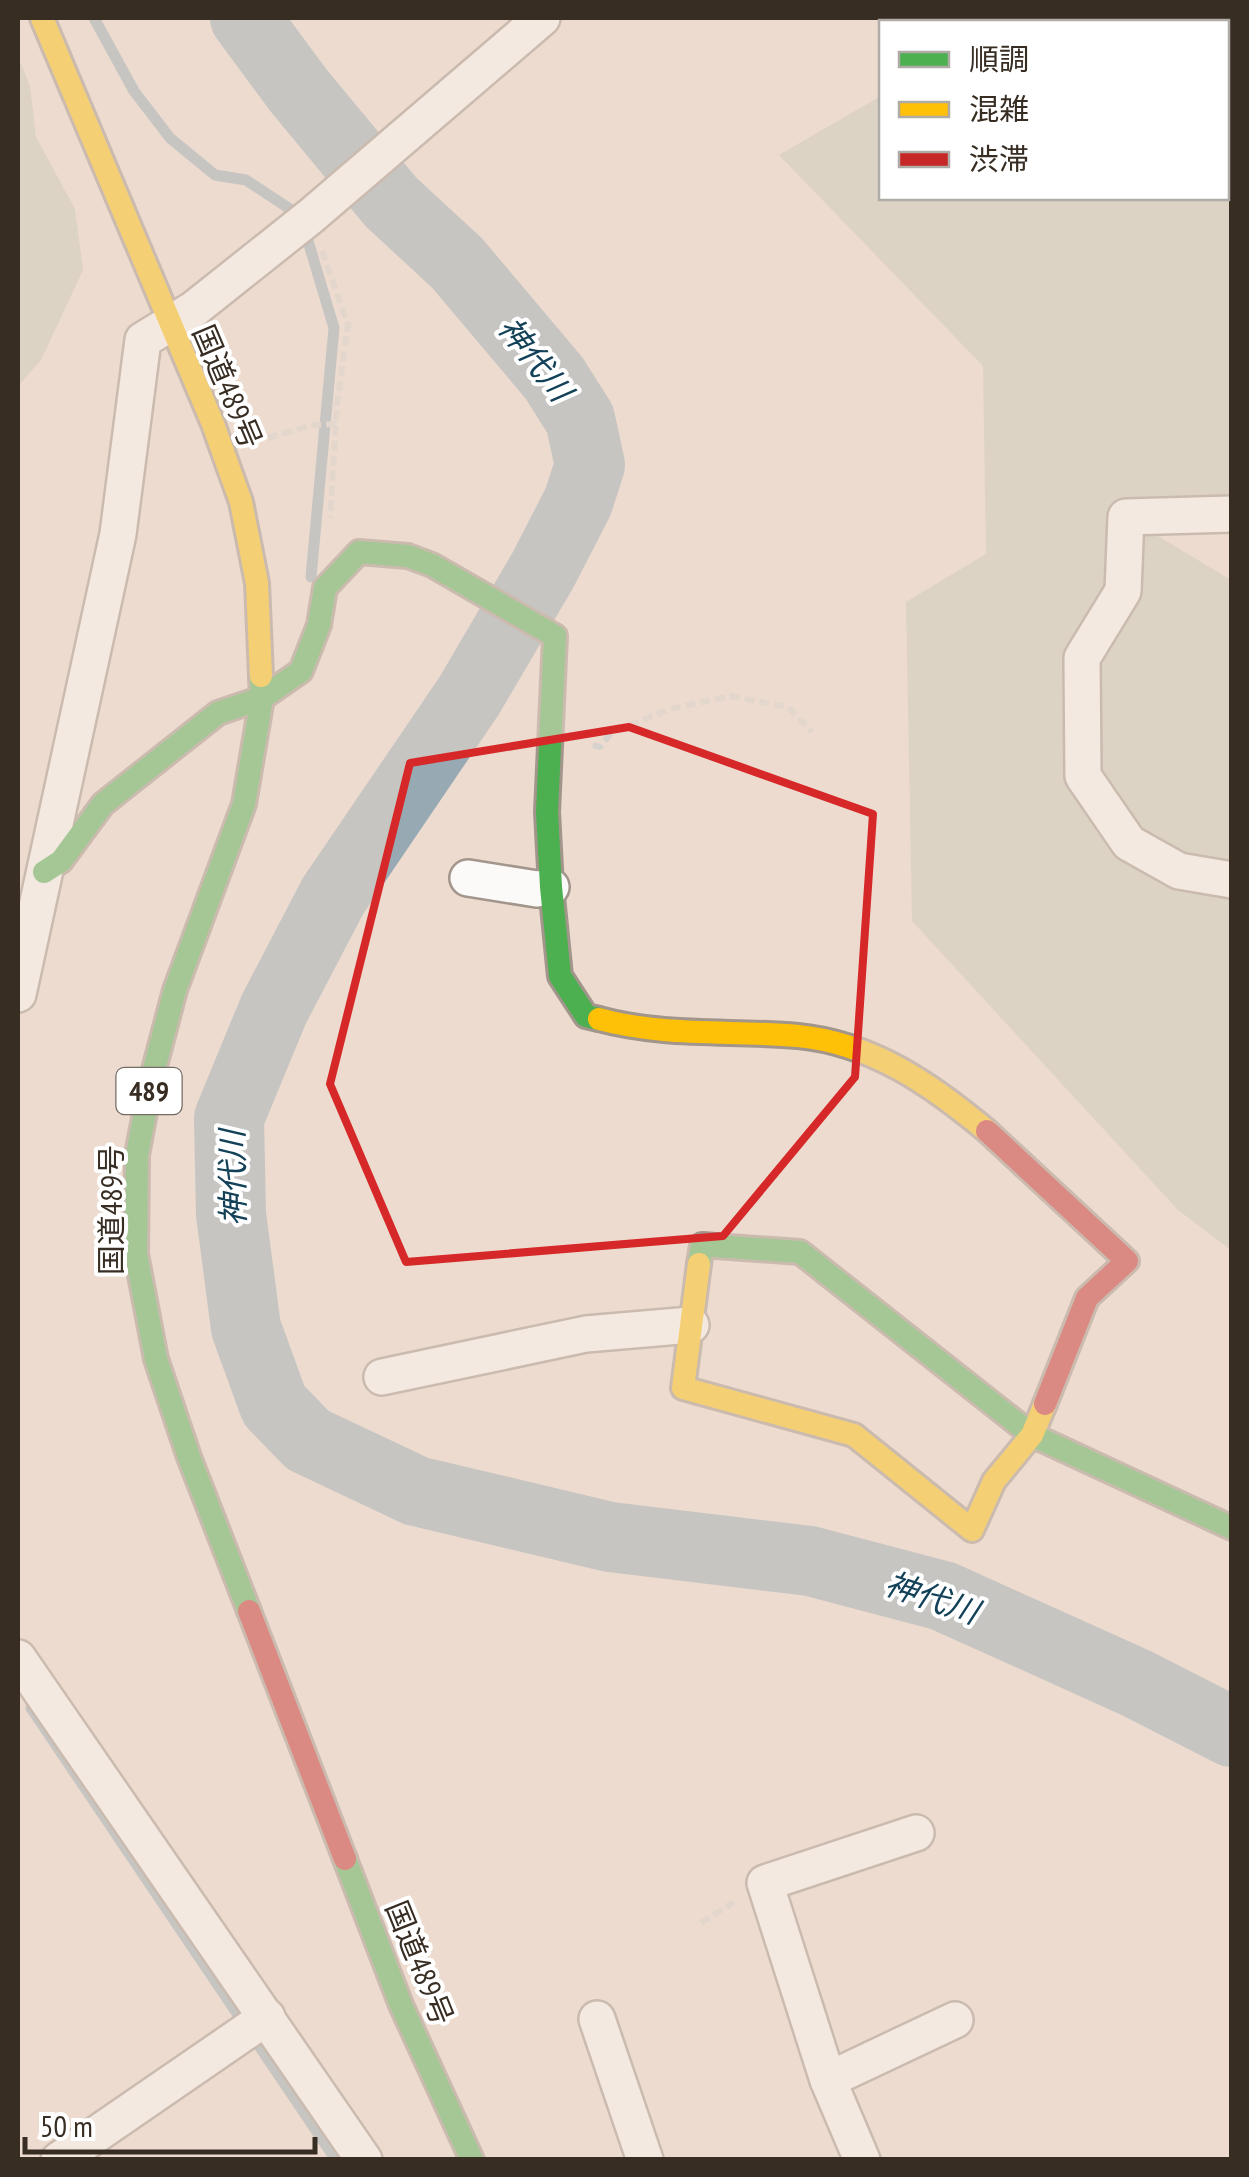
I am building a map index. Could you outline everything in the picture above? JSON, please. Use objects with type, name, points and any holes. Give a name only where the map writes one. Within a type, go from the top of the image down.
[{"type":"main road","name":"国道489号","points":[[42,18],[213,424],[241,502],[257,583],[262,698],[244,804],[175,990],[150,1082],[137,1155],[136,1254],[156,1359],[189,1458],[401,2005],[472,2160]]},
{"type":"main road","points":[[44,872],[61,862],[103,804],[218,713],[262,698],[302,671],[319,626],[325,588],[359,552],[408,556],[432,566],[555,636],[547,812],[552,887],[560,976],[586,1016],[620,1025],[689,1034],[798,1036],[840,1044],[908,1071],[948,1098],[1023,1161],[1127,1262],[1086,1298],[1032,1435],[994,1481],[972,1530],[854,1435],[683,1388],[702,1245],[800,1252],[1032,1435],[1232,1528]]},
{"type":"street","points":[[18,994],[118,534],[143,340],[203,302],[340,192],[542,18]]},
{"type":"street","points":[[1232,514],[1126,517],[1123,590],[1082,658],[1083,776],[1129,844],[1180,870],[1232,880]]},
{"type":"street","points":[[468,878],[552,887]]},
{"type":"street","points":[[382,1377],[586,1334],[691,1324]]},
{"type":"street","points":[[18,1658],[360,2158]]},
{"type":"street","points":[[862,2160],[828,2080],[764,1882],[916,1833]]},
{"type":"street","points":[[59,2160],[266,2017]]},
{"type":"street","points":[[596,2019],[645,2160]]},
{"type":"street","points":[[828,2080],[955,2020]]},
{"type":"path","points":[[310,216],[348,325],[335,424],[325,588]]},
{"type":"path","points":[[268,438],[313,425],[335,424]]},
{"type":"path","points":[[552,732],[600,747],[612,732],[670,708],[731,696],[788,707],[812,732]]},
{"type":"highlighted area","points":[[629,727],[873,814],[855,1077],[723,1236],[406,1262],[330,1084],[410,763]]},
{"type":"shaded area","points":[[1231,18],[1231,516],[1128,518],[1231,580],[1231,1250],[1178,1210],[912,921],[906,602],[986,554],[983,366],[779,155],[879,97],[879,200],[1229,200],[1229,20],[946,20]]},
{"type":"shaded area","points":[[18,57],[30,86],[36,137],[75,209],[83,270],[41,360],[18,386]]},
{"type":"waterway","points":[[94,18],[134,91],[170,138],[215,175],[246,180],[290,209]]},
{"type":"waterway","name":"神代川","points":[[245,18],[299,91],[391,202],[457,263],[554,378],[580,419],[590,465],[578,502],[543,570],[469,696],[333,896],[274,1009],[229,1118],[231,1214],[246,1328],[274,1405],[308,1440],[416,1491],[610,1537],[810,1561],[943,1596],[1136,1683],[1232,1732]]},
{"type":"waterway","points":[[308,241],[334,328],[311,577]]},
{"type":"waterway","points":[[31,1708],[336,2160]]},
{"type":"traffic: fast","points":[[44,872],[61,861],[103,804],[218,713],[262,698],[301,671],[319,625],[325,588],[359,552],[408,556],[432,565],[555,636],[547,812],[560,976],[586,1016],[599,1019]]},
{"type":"traffic: fast","points":[[249,1611],[156,1359],[136,1254],[137,1155],[175,990],[244,804],[262,698],[261,676]]},
{"type":"traffic: fast","points":[[699,1264],[702,1245],[800,1252],[1032,1435],[1232,1528]]},
{"type":"traffic: fast","points":[[345,1859],[401,2005],[472,2160]]},
{"type":"traffic: slow","points":[[42,18],[213,424],[241,502],[257,583],[261,676]]},
{"type":"traffic: slow","points":[[599,1019],[673,1031],[798,1036],[851,1047],[923,1083],[987,1131]]},
{"type":"traffic: slow","points":[[699,1264],[683,1388],[854,1435],[972,1530],[994,1481],[1032,1435],[1045,1404]]},
{"type":"traffic: jam","points":[[987,1131],[1127,1261],[1087,1298],[1045,1404]]},
{"type":"traffic: jam","points":[[249,1611],[345,1859]]}]
